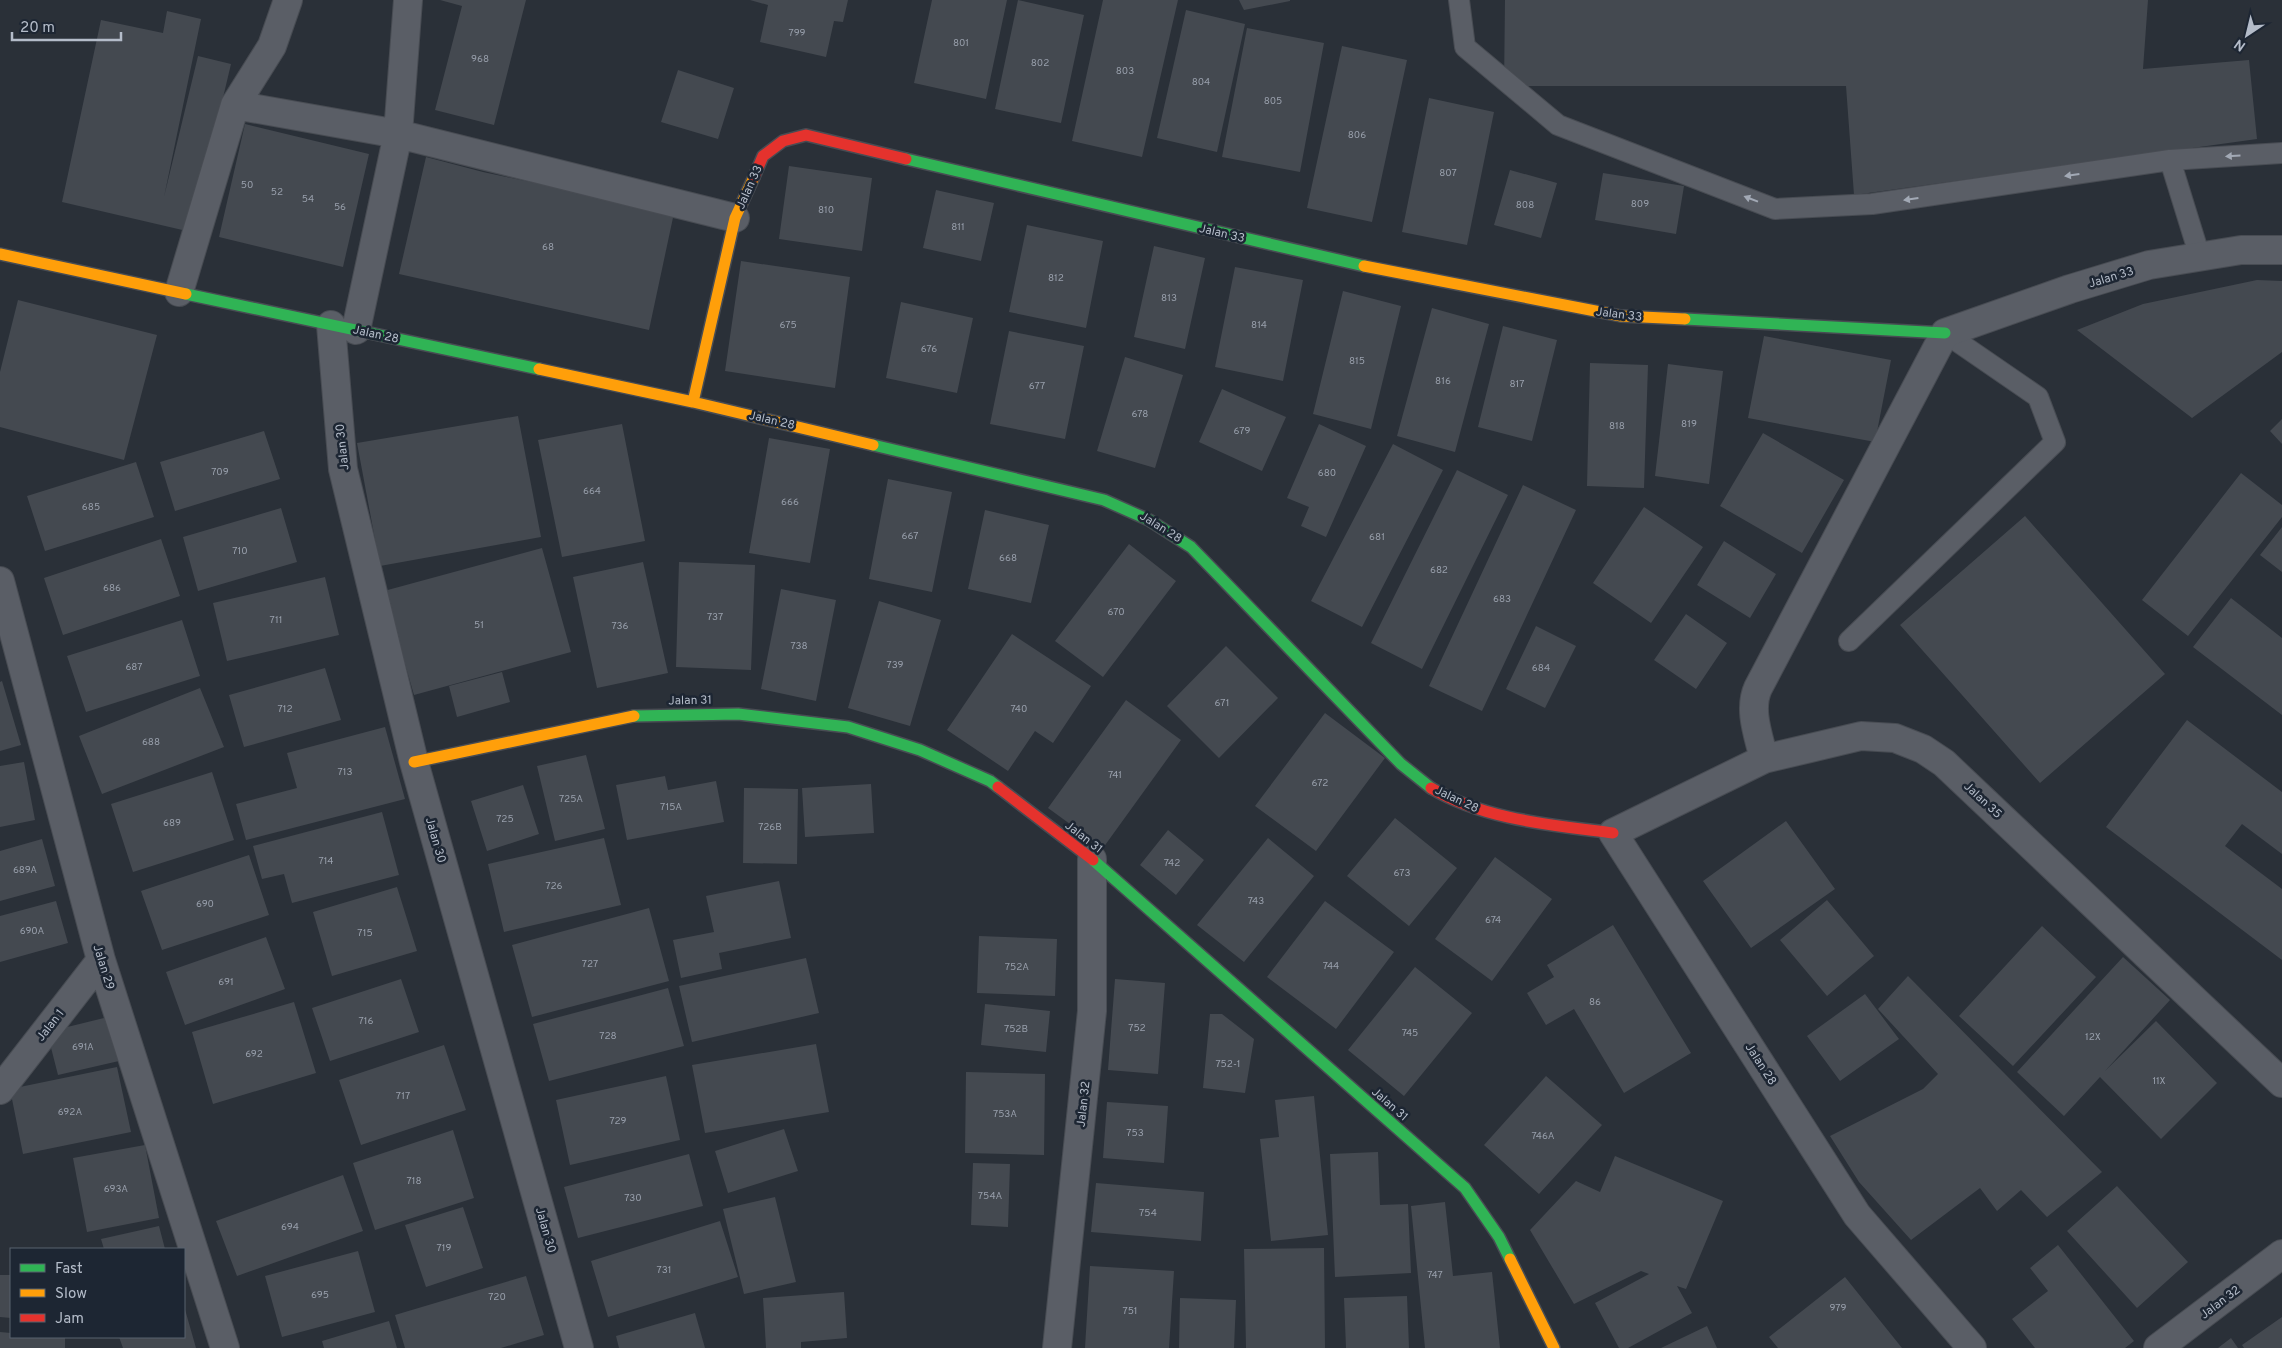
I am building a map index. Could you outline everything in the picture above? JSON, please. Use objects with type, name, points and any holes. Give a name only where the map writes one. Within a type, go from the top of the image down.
[{"type":"street","points":[[179,292],[235,105],[272,46],[288,0]]},
{"type":"street","name":"Jalan 30","points":[[408,0],[398,134],[344,327],[343,469],[414,762],[580,1348]]},
{"type":"street","points":[[235,105],[398,134],[735,218]]},
{"type":"street","name":"Jalan 33","points":[[693,402],[735,218],[763,156],[783,141],[806,135],[1340,261],[1621,316],[1945,333],[2070,289],[2149,265],[2241,250],[2282,250]]},
{"type":"street","name":"Jalan 28","points":[[0,254],[693,402],[1104,500],[1142,514],[1169,530],[1191,547],[1400,764],[1433,789],[1483,812],[1543,824],[1613,833],[1857,1215],[1972,1348]]},
{"type":"street","points":[[1764,759],[1754,713],[1754,696],[1945,333]]},
{"type":"street","name":"Jalan 29","points":[[0,581],[102,960],[225,1348]]},
{"type":"street","name":"Jalan 31","points":[[414,762],[636,715],[738,714],[848,727],[920,750],[990,780],[1092,859],[1465,1188],[1499,1237],[1554,1348]]},
{"type":"street","name":"Jalan 35","points":[[1613,833],[1764,759],[1861,736],[1895,738],[1923,749],[1944,763],[2282,1083]]},
{"type":"street","name":"Jalan 32","points":[[1057,1348],[1092,1011],[1092,859]]},
{"type":"street","name":"Jalan 1","points":[[0,1090],[102,960]]},
{"type":"street","name":"Jalan 32","points":[[2158,1348],[2282,1254]]},
{"type":"lane","points":[[1459,0],[1465,47],[1558,125],[1775,209],[1872,204],[2170,160],[2282,153]]},
{"type":"lane","points":[[2170,160],[2200,257]]},
{"type":"lane","points":[[1849,641],[2055,442],[2038,397],[1945,333]]},
{"type":"building","points":[[440,0],[526,0],[494,125],[435,110],[462,6]]},
{"type":"building","points":[[750,0],[848,0],[843,22],[834,21],[826,57],[760,42],[768,5]]},
{"type":"building","points":[[932,0],[1007,0],[986,99],[914,83]]},
{"type":"building","points":[[1018,0],[1084,15],[1061,123],[995,109]]},
{"type":"building","points":[[1103,0],[1178,0],[1142,157],[1072,141]]},
{"type":"building","points":[[1239,0],[1290,0],[1290,1],[1244,10]]},
{"type":"building","points":[[1505,0],[2148,0],[2143,69],[2249,60],[2257,139],[1854,195],[1846,86],[1504,86]]},
{"type":"building","points":[[1186,10],[1245,24],[1217,152],[1157,138]]},
{"type":"building","points":[[167,11],[201,19],[164,197],[198,56],[231,64],[191,232],[62,202],[101,20],[163,33]]},
{"type":"building","points":[[1247,28],[1324,43],[1300,172],[1222,157]]},
{"type":"building","points":[[1342,46],[1407,60],[1372,222],[1307,208]]},
{"type":"building","points":[[678,70],[734,88],[718,139],[661,122]]},
{"type":"building","points":[[1429,98],[1494,112],[1467,245],[1402,232]]},
{"type":"building","points":[[245,124],[369,154],[343,267],[219,237]]},
{"type":"building","points":[[426,157],[483,172],[674,213],[649,330],[399,274]]},
{"type":"building","points":[[789,166],[872,178],[862,251],[779,239]]},
{"type":"building","points":[[1510,170],[1557,183],[1541,238],[1494,225]]},
{"type":"building","points":[[1603,173],[1684,186],[1676,234],[1595,220]]},
{"type":"building","points":[[936,190],[994,203],[981,261],[923,248]]},
{"type":"building","points":[[1027,225],[1103,241],[1086,328],[1009,312]]},
{"type":"building","points":[[1154,246],[1205,258],[1185,349],[1134,337]]},
{"type":"building","points":[[741,261],[850,277],[835,388],[725,371]]},
{"type":"building","points":[[1235,267],[1303,280],[1283,381],[1215,367]]},
{"type":"building","points":[[2257,280],[2282,281],[2282,352],[2192,418],[2077,330],[2143,304]]},
{"type":"building","points":[[1343,291],[1401,306],[1371,429],[1313,414]]},
{"type":"building","points":[[18,300],[157,335],[124,460],[0,427],[0,372]]},
{"type":"building","points":[[901,302],[973,318],[957,393],[886,378]]},
{"type":"building","points":[[1432,308],[1489,324],[1455,452],[1397,436]]},
{"type":"building","points":[[1503,326],[1557,340],[1532,441],[1478,427]]},
{"type":"building","points":[[1009,331],[1084,346],[1065,439],[990,424]]},
{"type":"building","points":[[1764,336],[1891,360],[1875,442],[1748,418]]},
{"type":"building","points":[[1125,357],[1183,375],[1155,468],[1097,451]]},
{"type":"building","points":[[1590,363],[1648,365],[1644,488],[1587,486]]},
{"type":"building","points":[[1668,364],[1723,371],[1709,484],[1655,476]]},
{"type":"building","points":[[1222,389],[1286,417],[1262,471],[1199,442]]},
{"type":"building","points":[[518,416],[541,537],[380,566],[357,443]]},
{"type":"building","points":[[2282,419],[2282,444],[2270,431]]},
{"type":"building","points":[[622,424],[645,541],[562,557],[538,440]]},
{"type":"building","points":[[1319,424],[1366,446],[1326,537],[1301,526],[1309,507],[1287,498]]},
{"type":"building","points":[[264,431],[280,479],[175,511],[160,462]]},
{"type":"building","points":[[1763,433],[1844,480],[1802,553],[1720,506]]},
{"type":"building","points":[[769,438],[830,449],[810,563],[749,553]]},
{"type":"building","points":[[1393,444],[1443,470],[1362,627],[1311,601]]},
{"type":"building","points":[[136,462],[154,517],[45,551],[27,496]]},
{"type":"building","points":[[1457,470],[1508,495],[1422,669],[1371,643]]},
{"type":"building","points":[[2241,473],[2282,505],[2282,517],[2188,636],[2142,600]]},
{"type":"building","points":[[888,479],[952,492],[932,592],[869,579]]},
{"type":"building","points":[[1523,485],[1576,510],[1482,711],[1429,686]]},
{"type":"building","points":[[1644,507],[1703,547],[1651,623],[1593,583]]},
{"type":"building","points":[[281,508],[297,562],[198,591],[183,537]]},
{"type":"building","points":[[985,510],[1049,525],[1031,603],[968,589]]},
{"type":"building","points":[[2025,516],[2165,674],[2040,783],[1900,625]]},
{"type":"building","points":[[2282,527],[2282,572],[2260,555]]},
{"type":"building","points":[[161,539],[180,596],[63,635],[44,578]]},
{"type":"building","points":[[1724,541],[1776,574],[1750,618],[1697,585]]},
{"type":"building","points":[[1129,544],[1176,581],[1103,677],[1055,641]]},
{"type":"building","points":[[542,548],[571,652],[414,695],[384,591]]},
{"type":"building","points":[[643,562],[668,673],[597,688],[573,577]]},
{"type":"building","points":[[679,562],[755,565],[751,670],[676,667]]},
{"type":"building","points":[[325,577],[339,635],[227,661],[213,603]]},
{"type":"building","points":[[781,589],[836,600],[816,701],[761,689]]},
{"type":"building","points":[[2231,598],[2282,638],[2282,715],[2193,647]]},
{"type":"building","points":[[879,601],[941,620],[910,726],[848,708]]},
{"type":"building","points":[[1686,614],[1727,643],[1696,689],[1654,660]]},
{"type":"building","points":[[182,620],[200,676],[86,712],[67,656]]},
{"type":"building","points":[[1536,626],[1576,646],[1545,708],[1506,689]]},
{"type":"building","points":[[1012,634],[1091,686],[1053,743],[1035,731],[1008,771],[947,730]]},
{"type":"building","points":[[1226,646],[1278,698],[1219,758],[1167,706]]},
{"type":"building","points":[[325,668],[341,720],[244,747],[229,695]]},
{"type":"building","points":[[502,672],[510,702],[457,717],[449,686]]},
{"type":"building","points":[[2,681],[21,745],[0,751],[0,682]]},
{"type":"building","points":[[200,688],[224,747],[102,794],[79,736]]},
{"type":"building","points":[[1126,700],[1181,740],[1103,848],[1048,808]]},
{"type":"building","points":[[1325,713],[1385,758],[1316,851],[1255,806]]},
{"type":"building","points":[[2187,720],[2282,792],[2282,854],[2242,824],[2225,846],[2282,889],[2282,960],[2106,827]]},
{"type":"building","points":[[385,727],[405,799],[246,840],[236,804],[297,788],[287,753]]},
{"type":"building","points":[[586,755],[605,829],[555,841],[537,766]]},
{"type":"building","points":[[24,762],[35,820],[0,827],[0,766]]},
{"type":"building","points":[[212,772],[234,840],[133,872],[111,804]]},
{"type":"building","points":[[665,776],[668,790],[716,781],[724,822],[627,840],[616,785]]},
{"type":"building","points":[[871,784],[874,833],[805,837],[802,788]]},
{"type":"building","points":[[523,785],[539,834],[487,851],[471,801]]},
{"type":"building","points":[[744,788],[798,789],[797,864],[743,863]]},
{"type":"building","points":[[382,812],[399,875],[292,903],[284,874],[262,879],[253,846]]},
{"type":"building","points":[[1395,818],[1457,868],[1409,926],[1347,876]]},
{"type":"building","points":[[1786,821],[1835,889],[1751,948],[1703,881]]},
{"type":"building","points":[[1168,830],[1204,860],[1176,895],[1140,865]]},
{"type":"building","points":[[604,838],[621,905],[504,932],[488,864]]},
{"type":"building","points":[[1268,838],[1314,876],[1244,962],[1197,925]]},
{"type":"building","points":[[42,839],[55,886],[0,901],[0,851]]},
{"type":"building","points":[[249,855],[269,915],[162,950],[141,891]]},
{"type":"building","points":[[1495,857],[1552,899],[1492,981],[1435,939]]},
{"type":"building","points":[[779,881],[791,938],[719,953],[722,969],[681,978],[673,940],[714,932],[706,896]]},
{"type":"building","points":[[397,887],[417,951],[332,976],[313,912]]},
{"type":"building","points":[[1827,900],[1874,956],[1827,996],[1780,940]]},
{"type":"building","points":[[56,901],[68,943],[0,962],[0,916]]},
{"type":"building","points":[[1325,901],[1394,952],[1336,1029],[1267,977]]},
{"type":"building","points":[[649,908],[669,981],[532,1017],[512,945]]},
{"type":"building","points":[[1613,925],[1691,1053],[1624,1093],[1574,1009],[1546,1025],[1527,993],[1554,977],[1547,965]]},
{"type":"building","points":[[2042,926],[2096,977],[2013,1066],[1959,1016]]},
{"type":"building","points":[[979,936],[1057,939],[1055,996],[977,993]]},
{"type":"building","points":[[266,937],[285,989],[185,1025],[166,972]]},
{"type":"building","points":[[2123,957],[2170,1000],[2105,1071],[2156,1021],[2217,1083],[2161,1139],[2100,1077],[2064,1116],[2017,1072]]},
{"type":"building","points":[[806,958],[819,1013],[692,1042],[679,986]]},
{"type":"building","points":[[1415,967],[1472,1013],[1404,1096],[1348,1050]]},
{"type":"building","points":[[1908,976],[2102,1172],[2047,1217],[2021,1190],[1997,1211],[1980,1188],[1911,1240],[1859,1182],[1830,1136],[1923,1089],[1938,1074],[1878,1009]]},
{"type":"building","points":[[401,979],[419,1032],[330,1061],[312,1008]]},
{"type":"building","points":[[1115,979],[1165,983],[1158,1074],[1108,1070]]},
{"type":"building","points":[[668,988],[684,1046],[549,1081],[533,1024]]},
{"type":"building","points":[[1865,994],[1899,1039],[1840,1081],[1807,1036]]},
{"type":"building","points":[[294,1002],[316,1073],[213,1104],[192,1032]]},
{"type":"building","points":[[985,1004],[1050,1011],[1046,1052],[981,1045]]},
{"type":"building","points":[[1210,1014],[1222,1014],[1254,1039],[1245,1093],[1203,1088]]},
{"type":"building","points":[[108,1017],[119,1061],[58,1075],[47,1032]]},
{"type":"building","points":[[816,1044],[829,1112],[705,1133],[692,1065]]},
{"type":"building","points":[[444,1045],[466,1110],[361,1145],[339,1080]]},
{"type":"building","points":[[117,1067],[131,1132],[23,1154],[10,1089]]},
{"type":"building","points":[[966,1072],[1045,1074],[1044,1155],[965,1153]]},
{"type":"building","points":[[666,1076],[680,1140],[570,1165],[556,1100]]},
{"type":"building","points":[[1546,1076],[1602,1125],[1539,1194],[1484,1145]]},
{"type":"building","points":[[1314,1096],[1328,1235],[1271,1241],[1260,1139],[1279,1137],[1275,1100]]},
{"type":"building","points":[[1107,1102],[1168,1106],[1164,1163],[1103,1158]]},
{"type":"building","points":[[784,1129],[798,1171],[728,1193],[715,1151]]},
{"type":"building","points":[[453,1130],[474,1198],[375,1230],[353,1163]]},
{"type":"building","points":[[145,1145],[159,1218],[87,1232],[73,1158]]},
{"type":"building","points":[[1378,1152],[1380,1205],[1408,1204],[1411,1273],[1335,1277],[1330,1154]]},
{"type":"building","points":[[689,1154],[703,1206],[578,1238],[564,1187]]},
{"type":"building","points":[[1615,1156],[1723,1201],[1686,1289],[1677,1286],[1692,1313],[1628,1348],[1619,1348],[1595,1303],[1649,1274],[1641,1271],[1574,1304],[1530,1230],[1576,1181],[1600,1192]]},
{"type":"building","points":[[973,1163],[1010,1164],[1008,1227],[971,1225]]},
{"type":"building","points":[[343,1175],[363,1231],[237,1276],[216,1221]]},
{"type":"building","points":[[1096,1183],[1204,1192],[1201,1241],[1091,1232]]},
{"type":"building","points":[[2117,1186],[2188,1262],[2137,1308],[2067,1231]]},
{"type":"building","points":[[775,1197],[796,1282],[744,1294],[723,1209]]},
{"type":"building","points":[[1445,1202],[1453,1276],[1492,1272],[1500,1348],[1425,1348],[1411,1206]]},
{"type":"building","points":[[463,1207],[483,1268],[426,1287],[405,1225]]},
{"type":"building","points":[[720,1221],[738,1277],[608,1317],[591,1261]]},
{"type":"building","points":[[159,1226],[165,1248],[104,1248],[101,1239]]},
{"type":"building","points":[[2058,1245],[2134,1341],[2125,1348],[2035,1348],[2012,1319],[2048,1291],[2030,1268]]},
{"type":"building","points":[[1324,1248],[1325,1348],[1246,1348],[1244,1249]]},
{"type":"building","points":[[358,1251],[375,1312],[282,1337],[265,1276]]},
{"type":"building","points":[[1090,1266],[1174,1271],[1169,1348],[1085,1348]]},
{"type":"building","points":[[0,1275],[10,1275],[10,1318],[0,1317]]},
{"type":"building","points":[[526,1276],[544,1335],[501,1348],[405,1348],[395,1315]]},
{"type":"building","points":[[1845,1277],[1902,1348],[1778,1348],[1769,1337]]},
{"type":"building","points":[[844,1292],[847,1338],[801,1342],[801,1348],[766,1348],[763,1298]]},
{"type":"building","points":[[1407,1296],[1409,1348],[1346,1348],[1344,1298]]},
{"type":"building","points":[[1180,1298],[1236,1300],[1234,1348],[1179,1348]]},
{"type":"building","points":[[185,1310],[196,1348],[123,1348],[119,1338],[185,1338]]},
{"type":"building","points":[[695,1313],[705,1348],[619,1348],[616,1336]]},
{"type":"building","points":[[2282,1317],[2282,1348],[2244,1348],[2242,1345]]},
{"type":"building","points":[[389,1321],[397,1348],[324,1348],[322,1341]]},
{"type":"building","points":[[1707,1326],[1717,1348],[1661,1348]]},
{"type":"building","points":[[0,1332],[10,1333],[10,1338],[65,1338],[65,1348],[0,1348]]},
{"type":"building","points":[[2231,1338],[2238,1348],[2218,1348]]},
{"type":"traffic: fast","points":[[906,159],[1364,266]]},
{"type":"traffic: fast","points":[[186,294],[539,369]]},
{"type":"traffic: fast","points":[[1685,319],[1945,333]]},
{"type":"traffic: fast","points":[[873,445],[1104,500],[1149,520],[1191,547],[1401,764],[1431,788]]},
{"type":"traffic: fast","points":[[634,716],[738,714],[848,727],[920,750],[990,781],[998,787]]},
{"type":"traffic: fast","points":[[1093,860],[1465,1188],[1499,1237],[1510,1259]]},
{"type":"traffic: slow","points":[[693,402],[735,218],[754,177]]},
{"type":"traffic: slow","points":[[0,254],[186,294]]},
{"type":"traffic: slow","points":[[1364,266],[1621,316],[1685,319]]},
{"type":"traffic: slow","points":[[539,369],[693,402],[873,445]]},
{"type":"traffic: slow","points":[[414,762],[634,716]]},
{"type":"traffic: slow","points":[[1510,1259],[1554,1348]]},
{"type":"traffic: jam","points":[[754,177],[763,156],[783,141],[806,135],[906,159]]},
{"type":"traffic: jam","points":[[998,787],[1093,860]]},
{"type":"traffic: jam","points":[[1431,788],[1452,799],[1496,814],[1543,824],[1613,833]]}]
